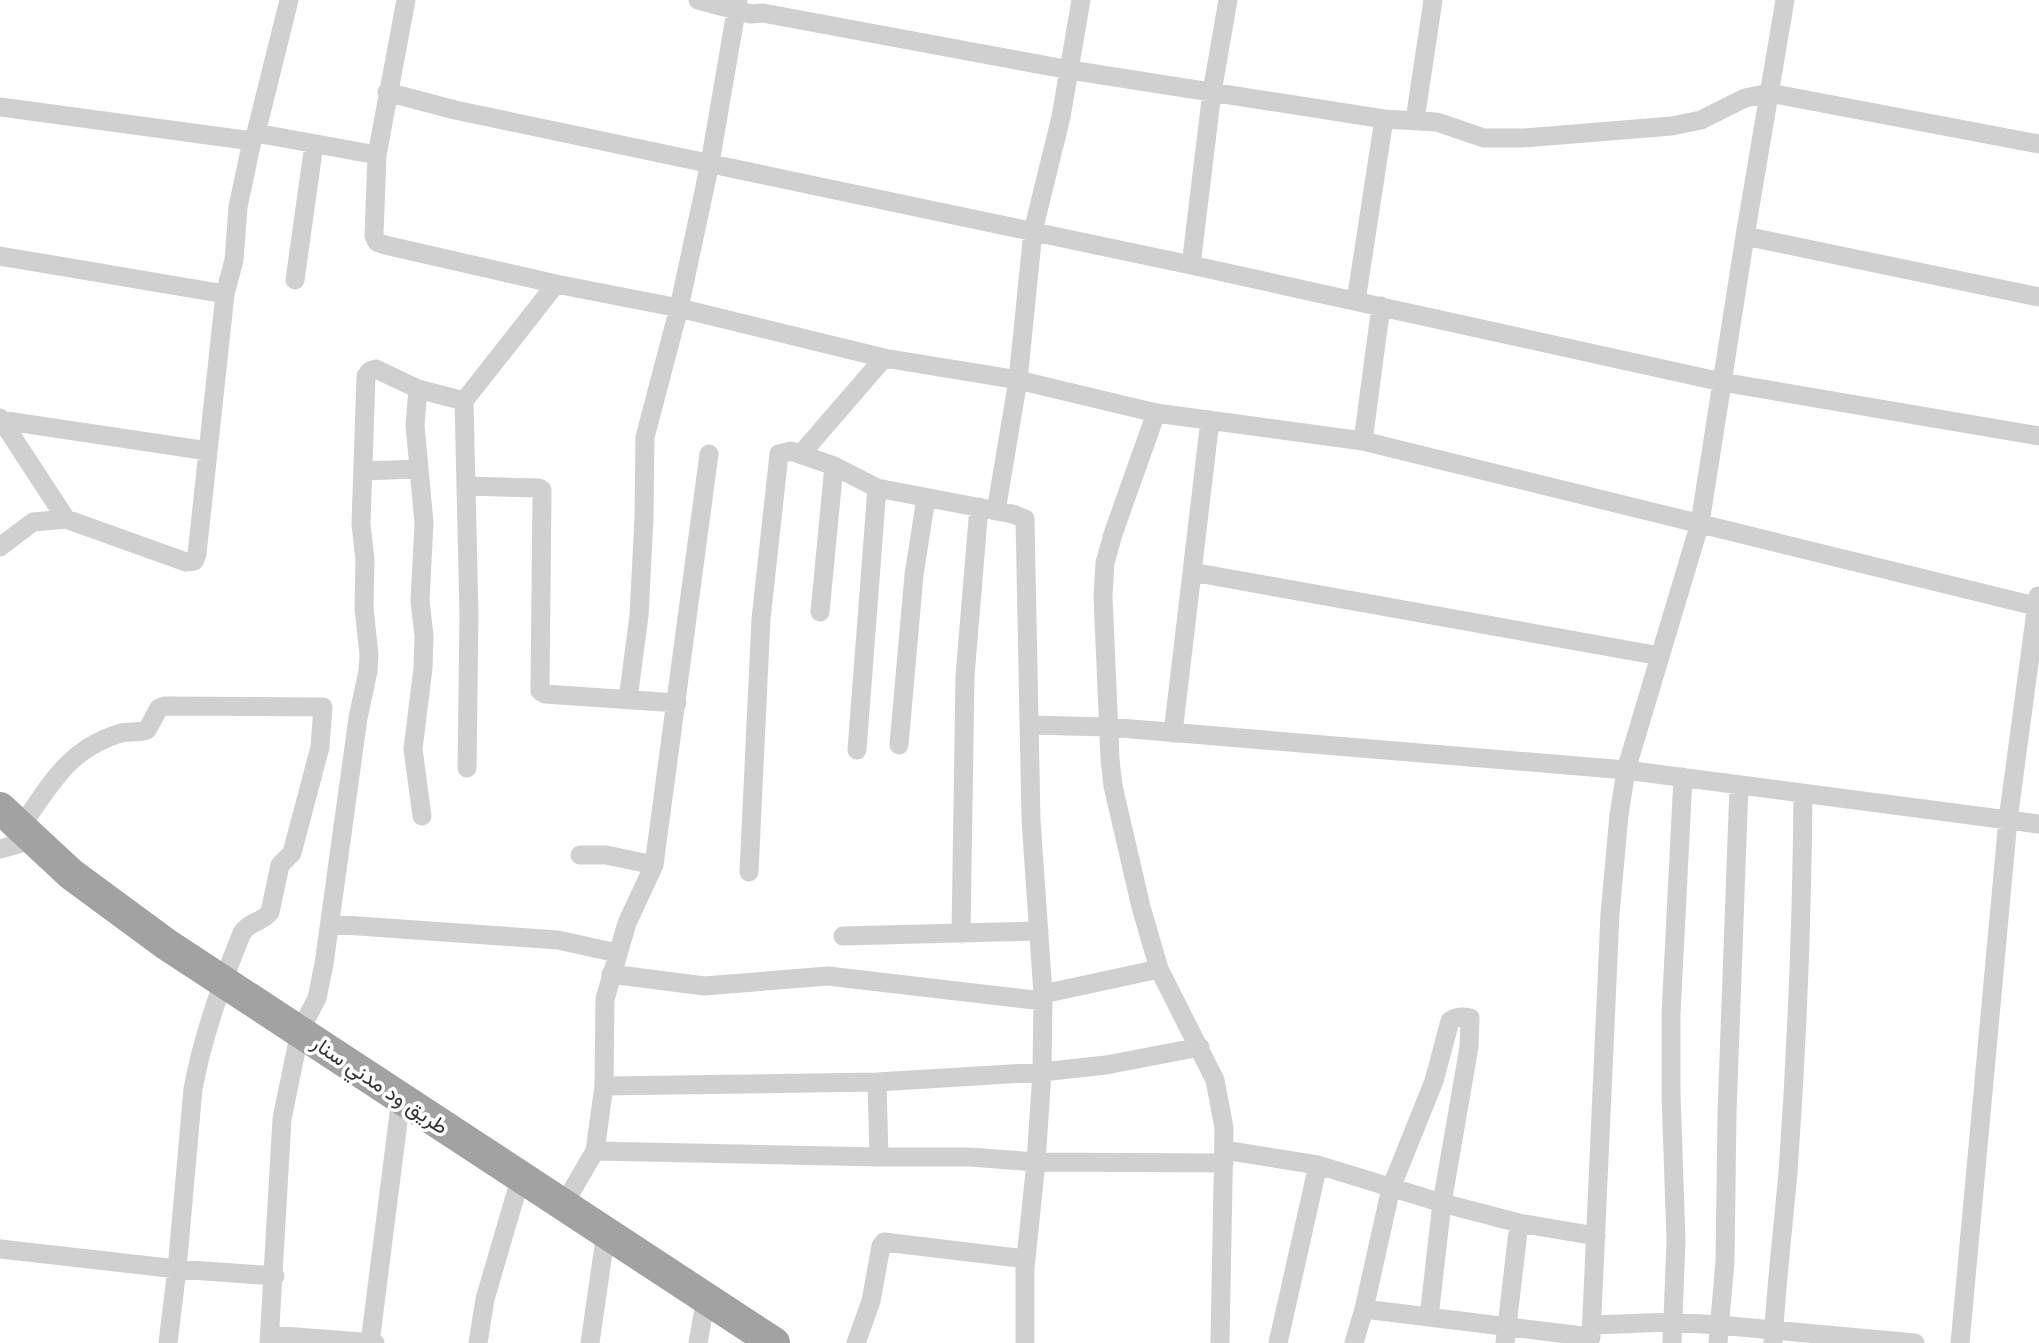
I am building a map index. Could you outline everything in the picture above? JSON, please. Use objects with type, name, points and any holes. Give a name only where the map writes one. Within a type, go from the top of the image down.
[{"type":"highway","name":"طريق ود مدني سنار","points":[[13,831],[113,905],[222,980],[774,1343]]},
{"type":"street","points":[[0,547],[33,522],[66,519],[187,562],[194,561],[197,554],[225,294],[234,260],[239,207],[289,0]]},
{"type":"street","points":[[406,0],[377,155],[374,223],[377,242],[556,284],[679,308],[884,358],[1018,380],[1156,413],[1363,440],[2038,602],[2008,820],[1960,1343]]},
{"type":"street","points":[[698,0],[737,5],[751,14],[763,13],[1070,71],[1384,119],[1437,122],[1484,138],[1524,138],[1672,126],[1700,120],[1745,98],[1769,93],[2039,144]]},
{"type":"street","points":[[961,934],[965,676],[988,509],[1018,380],[1033,231],[1070,71],[1081,0]]},
{"type":"street","points":[[1191,265],[1212,92],[1228,0]]},
{"type":"street","points":[[1415,120],[1433,0]]},
{"type":"street","points":[[1592,1335],[1610,914],[1619,815],[1626,770],[1700,523],[1785,0]]},
{"type":"street","points":[[628,699],[639,616],[645,437],[679,308],[710,163],[737,5]]},
{"type":"street","points":[[387,92],[455,110],[1033,231],[1722,382],[2039,436]]},
{"type":"street","points":[[0,107],[314,144],[377,155]]},
{"type":"street","points":[[1356,301],[1384,119]]},
{"type":"street","points":[[295,280],[314,144]]},
{"type":"street","points":[[1745,236],[2039,297]]},
{"type":"street","points":[[0,256],[225,294]]},
{"type":"street","points":[[467,768],[467,486],[464,401],[556,284]]},
{"type":"street","points":[[1363,440],[1381,306]]},
{"type":"street","points":[[801,454],[884,358]]},
{"type":"street","points":[[375,1343],[270,1339],[282,1119],[300,1031],[317,998],[330,924],[354,744],[368,671],[364,608],[365,560],[361,524],[366,376],[376,369],[418,389],[464,401]]},
{"type":"street","points":[[418,389],[415,425],[424,523],[420,601],[424,647],[413,748],[422,816]]},
{"type":"street","points":[[1156,413],[1105,563],[1103,596],[1108,727],[1113,786],[1141,907],[1159,969],[1200,1047],[1215,1080],[1221,1103],[1224,1156],[1220,1343]]},
{"type":"street","points":[[0,419],[208,451]]},
{"type":"street","points":[[0,419],[66,519]]},
{"type":"street","points":[[1173,733],[1210,420]]},
{"type":"street","points":[[749,873],[761,619],[779,454],[784,451],[801,454],[834,466],[877,488],[988,509],[1025,519],[1031,820],[1043,998],[1042,1072],[1026,1259],[1025,1343]]},
{"type":"street","points":[[564,1205],[594,1151],[604,1086],[604,1015],[611,974],[626,923],[654,865],[709,454]]},
{"type":"street","points":[[820,612],[834,466]]},
{"type":"street","points":[[363,471],[418,469]]},
{"type":"street","points":[[467,486],[542,490],[540,691],[545,694],[677,703]]},
{"type":"street","points":[[857,750],[877,488]]},
{"type":"street","points":[[899,745],[914,575],[926,498]]},
{"type":"street","points":[[1192,572],[1660,656]]},
{"type":"street","points":[[13,831],[66,763],[80,752],[119,734],[147,730],[159,708],[323,707],[320,747],[292,853],[280,865],[272,908],[267,916],[246,926],[222,980],[198,1062],[193,1089],[168,1343]]},
{"type":"street","points":[[1030,725],[1108,727],[1626,770],[2039,824]]},
{"type":"street","points":[[1672,1343],[1676,1241],[1671,1014],[1683,777]]},
{"type":"street","points":[[1718,1334],[1725,1261],[1727,1104],[1739,785]]},
{"type":"street","points":[[1773,1337],[1788,1171],[1797,1018],[1802,922],[1803,793]]},
{"type":"street","points":[[580,855],[606,855],[654,865]]},
{"type":"street","points":[[330,924],[558,940],[617,953]]},
{"type":"street","points":[[843,936],[1039,931]]},
{"type":"street","points":[[611,974],[704,986],[828,976],[1043,998],[1159,969]]},
{"type":"street","points":[[1354,1343],[1391,1188],[1434,1081],[1450,1021],[1466,1017],[1470,1018],[1472,1025],[1442,1203],[1429,1317]]},
{"type":"street","points":[[604,1086],[877,1082],[1042,1072],[1106,1065],[1200,1047]]},
{"type":"street","points":[[877,1082],[879,1157]]},
{"type":"street","points":[[370,1343],[401,1098]]},
{"type":"street","points":[[594,1151],[970,1157],[1036,1162],[1224,1156],[1318,1165],[1518,1223],[1596,1236]]},
{"type":"street","points":[[1278,1343],[1318,1165]]},
{"type":"street","points":[[478,1343],[485,1299],[521,1176]]},
{"type":"street","points":[[1506,1335],[1518,1223]]},
{"type":"street","points":[[590,1343],[606,1232]]},
{"type":"street","points":[[856,1343],[871,1301],[884,1242],[1026,1259]]},
{"type":"street","points":[[0,1249],[177,1269],[275,1276]]},
{"type":"street","points":[[698,1343],[706,1298]]},
{"type":"street","points":[[1364,1309],[1429,1317],[1506,1335],[1592,1335],[1671,1322],[1718,1334],[1916,1343]]}]
